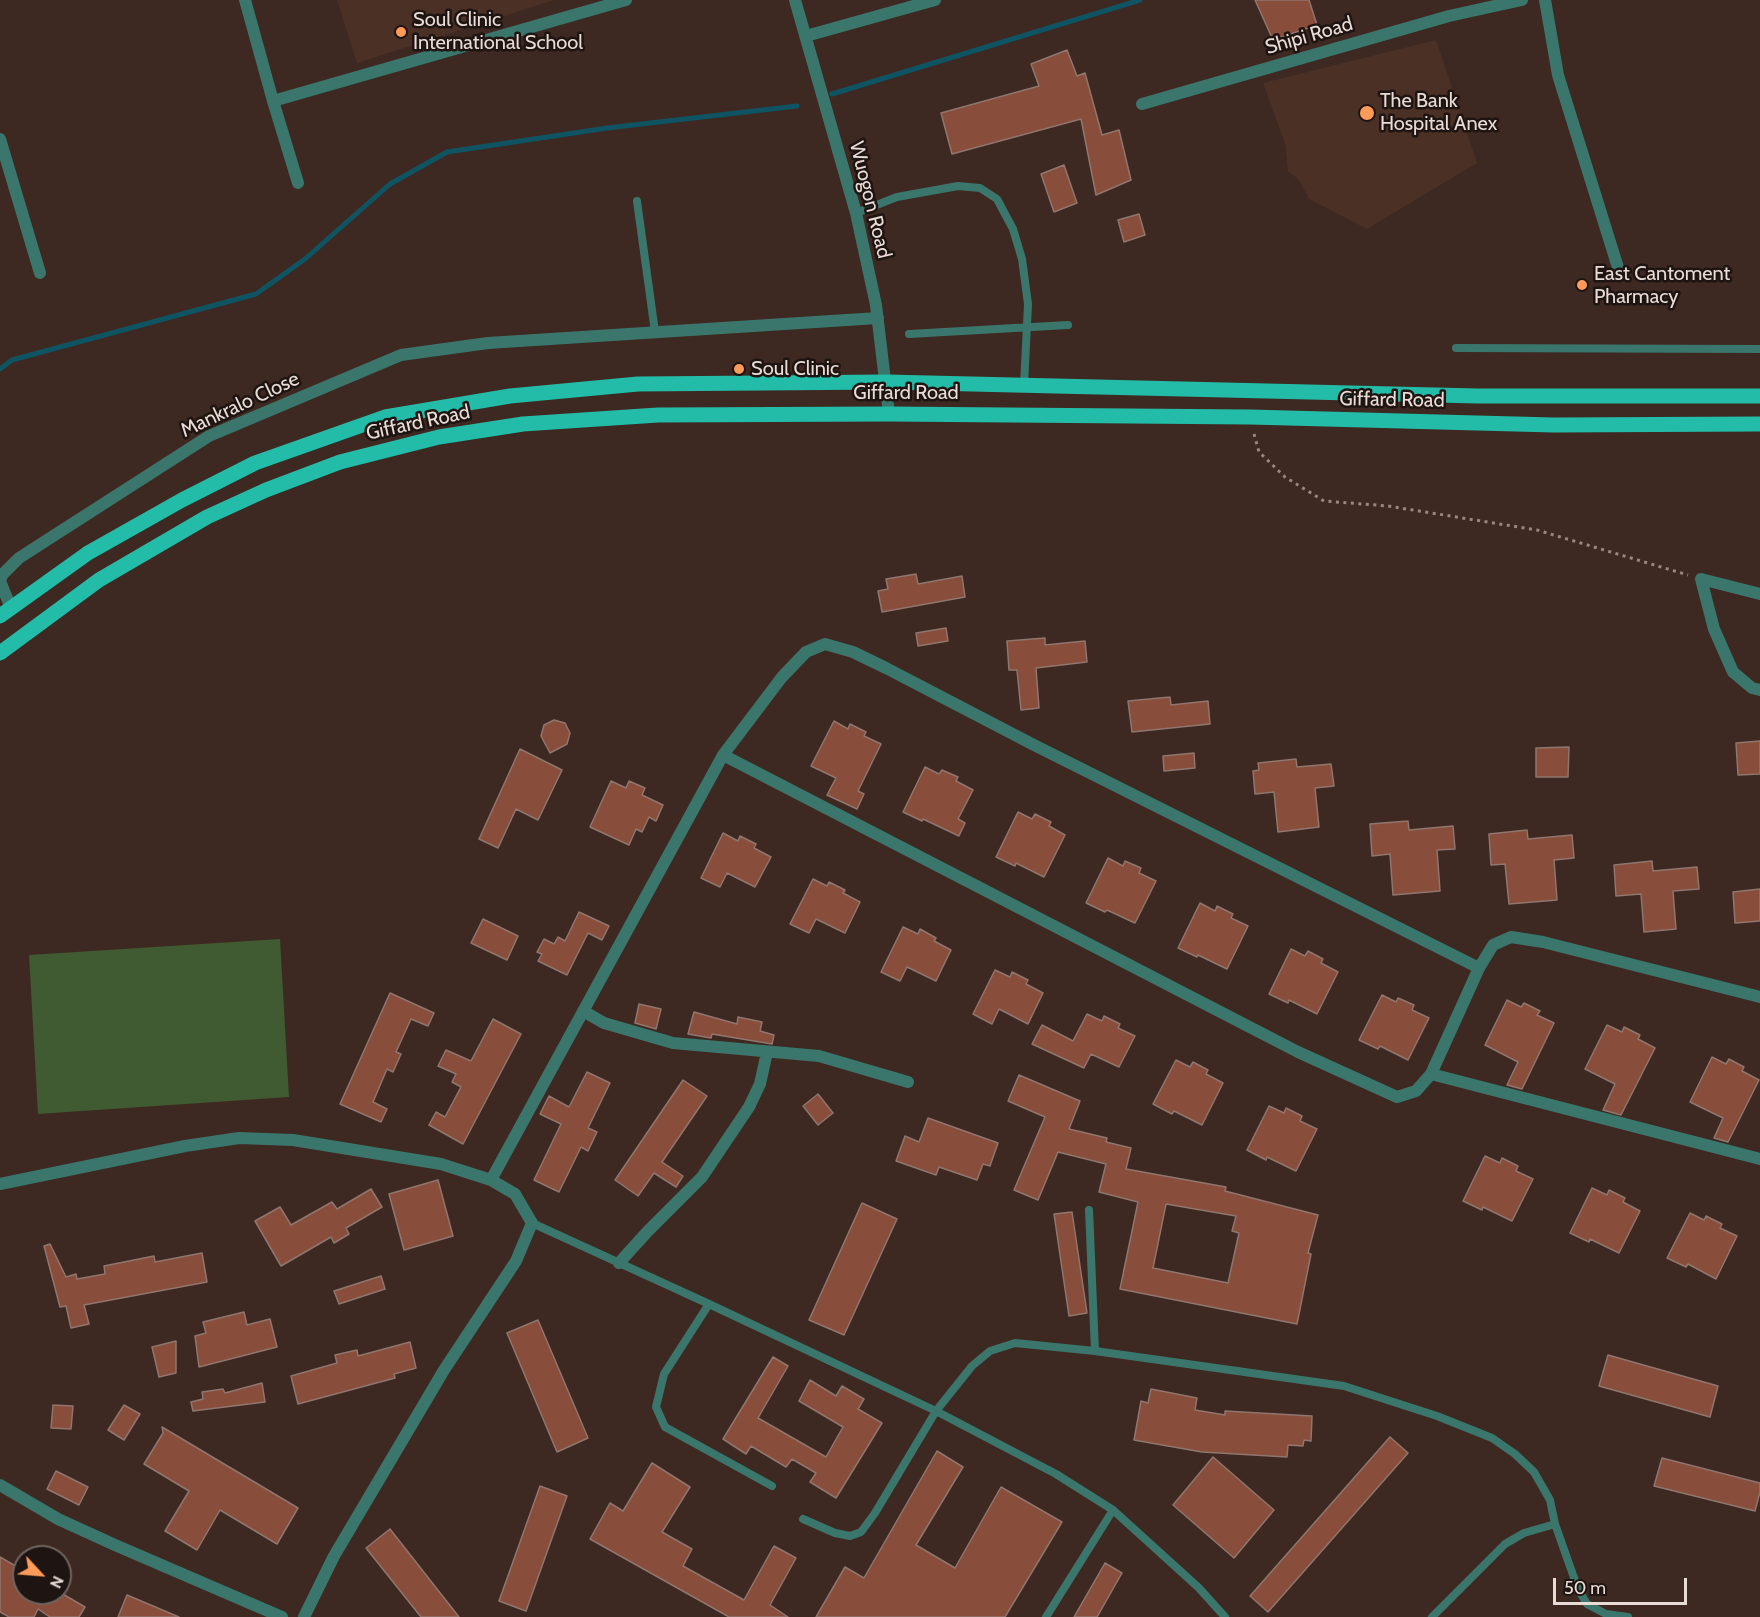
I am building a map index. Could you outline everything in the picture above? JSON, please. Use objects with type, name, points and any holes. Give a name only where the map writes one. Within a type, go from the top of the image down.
[{"type":"main road","name":"Giffard Road","points":[[5,612],[88,553],[182,500],[255,463],[385,417],[510,396],[638,384],[887,382],[1479,396],[1760,396]]},
{"type":"main road","name":"Giffard Road","points":[[0,653],[99,580],[207,517],[266,490],[340,462],[439,437],[523,424],[658,415],[889,414],[1250,417],[1553,425],[1760,424]]},
{"type":"street","points":[[245,0],[298,183]]},
{"type":"street","points":[[273,101],[626,0]]},
{"type":"street","name":"Wuogon Road","points":[[795,0],[856,213],[878,318],[889,414]]},
{"type":"street","points":[[806,36],[934,0]]},
{"type":"street","name":"Shipi Road","points":[[1142,104],[1449,16],[1522,0]]},
{"type":"street","points":[[1545,0],[1558,75],[1620,274]]},
{"type":"street","points":[[0,139],[40,273]]},
{"type":"street","name":"Mankralo Close","points":[[5,612],[0,581],[2,575],[19,558],[208,436],[401,355],[488,343],[878,318]]},
{"type":"street","points":[[1760,594],[1701,579],[1714,629],[1733,672],[1752,688],[1760,690]]},
{"type":"street","points":[[491,1180],[723,755],[782,677],[806,652],[825,644],[853,652],[886,668],[1044,751],[1479,968]]},
{"type":"street","points":[[723,755],[1287,1047],[1397,1096],[1416,1091],[1431,1074],[1479,968],[1493,945],[1511,937],[1543,942],[1760,997]]},
{"type":"street","points":[[583,1011],[604,1023],[673,1043],[819,1056],[908,1082]]},
{"type":"street","points":[[619,1263],[702,1177],[749,1107],[760,1084],[767,1052]]},
{"type":"street","points":[[1431,1074],[1760,1159]]},
{"type":"street","points":[[0,1184],[185,1146],[239,1138],[293,1140],[441,1164],[491,1180],[515,1194],[532,1224],[516,1261],[444,1371],[334,1556],[304,1617]]},
{"type":"street","points":[[0,1485],[58,1518],[105,1541],[282,1617]]},
{"type":"lane","points":[[856,213],[897,197],[958,186],[980,188],[997,199],[1013,229],[1022,259],[1028,304],[1024,385]]},
{"type":"lane","points":[[637,201],[655,332]]},
{"type":"lane","points":[[909,334],[1068,325]]},
{"type":"lane","points":[[1456,348],[1760,349]]},
{"type":"lane","points":[[1089,1210],[1095,1351]]},
{"type":"lane","points":[[532,1224],[936,1411],[1056,1474],[1113,1510],[1199,1588],[1225,1617]]},
{"type":"lane","points":[[709,1304],[664,1374],[656,1407],[665,1426],[772,1486]]},
{"type":"lane","points":[[803,1519],[850,1536],[861,1532],[875,1513],[936,1411],[972,1366],[990,1351],[1016,1343],[1095,1351],[1344,1386],[1437,1416],[1492,1438],[1515,1454],[1534,1472],[1550,1500],[1555,1524],[1578,1589],[1587,1604],[1606,1614],[1628,1617]]},
{"type":"lane","points":[[1046,1617],[1113,1510]]},
{"type":"lane","points":[[1432,1617],[1506,1544],[1524,1533],[1555,1524]]},
{"type":"path","points":[[1250,417],[1259,452],[1285,477],[1324,501],[1388,506],[1537,530],[1701,579]]},
{"type":"shaded area","name":"Soul Clinic International School","points":[[337,0],[554,0],[357,63]]},
{"type":"shaded area","name":"The Bank Hospital Anex","points":[[1436,40],[1477,163],[1367,229],[1309,199],[1299,180],[1288,171],[1285,143],[1263,83]]},
{"type":"green space","points":[[280,939],[289,1097],[38,1114],[29,955]]},
{"type":"building","points":[[1255,0],[1309,0],[1317,25],[1273,40]]},
{"type":"building","points":[[1067,50],[1077,76],[1085,73],[1102,135],[1119,130],[1131,180],[1096,195],[1081,119],[952,154],[941,113],[1039,86],[1031,64]]},
{"type":"building","points":[[1064,165],[1077,203],[1054,212],[1041,174]]},
{"type":"building","points":[[1139,214],[1145,235],[1124,242],[1118,220]]},
{"type":"building","points":[[916,574],[918,584],[962,576],[965,597],[882,612],[878,591],[888,589],[886,579]]},
{"type":"building","points":[[946,628],[948,641],[918,646],[916,633]]},
{"type":"building","points":[[1045,638],[1045,645],[1085,641],[1087,662],[1036,668],[1039,708],[1021,710],[1017,670],[1009,670],[1007,641]]},
{"type":"building","points":[[1170,697],[1171,705],[1208,701],[1210,724],[1132,732],[1128,701]]},
{"type":"building","points":[[554,720],[565,723],[570,733],[567,744],[550,753],[541,736],[544,725]]},
{"type":"building","points":[[834,721],[848,729],[850,724],[866,732],[864,736],[881,744],[858,791],[864,794],[857,809],[827,795],[836,778],[811,766]]},
{"type":"building","points":[[1760,741],[1760,774],[1738,775],[1736,743]]},
{"type":"building","points":[[1569,747],[1568,777],[1536,777],[1536,748]]},
{"type":"building","points":[[520,749],[562,770],[538,820],[516,809],[498,848],[479,839]]},
{"type":"building","points":[[1194,753],[1195,768],[1164,771],[1163,756]]},
{"type":"building","points":[[1296,759],[1297,767],[1331,764],[1334,786],[1315,788],[1319,827],[1278,832],[1274,792],[1255,794],[1253,771],[1259,770],[1258,763]]},
{"type":"building","points":[[925,767],[939,774],[942,770],[958,777],[956,781],[973,790],[958,819],[965,823],[959,836],[903,812]]},
{"type":"building","points":[[611,781],[626,788],[629,781],[645,788],[642,795],[663,805],[656,821],[649,817],[642,832],[636,829],[629,845],[590,827]]},
{"type":"building","points":[[1018,812],[1032,819],[1035,814],[1051,822],[1049,826],[1065,835],[1044,877],[1016,863],[1015,866],[996,857]]},
{"type":"building","points":[[1408,821],[1409,830],[1453,826],[1455,849],[1437,850],[1440,891],[1393,895],[1390,854],[1372,856],[1370,824]]},
{"type":"building","points":[[1527,830],[1528,839],[1572,835],[1574,858],[1554,860],[1557,900],[1509,904],[1505,864],[1491,865],[1489,834]]},
{"type":"building","points":[[723,833],[738,841],[740,836],[756,844],[754,848],[771,857],[755,887],[727,873],[720,887],[701,878]]},
{"type":"building","points":[[1108,858],[1123,866],[1125,861],[1141,868],[1139,873],[1156,881],[1135,923],[1086,903]]},
{"type":"building","points":[[1652,861],[1653,871],[1697,867],[1699,889],[1673,891],[1676,929],[1644,932],[1641,894],[1616,896],[1614,865]]},
{"type":"building","points":[[813,879],[827,886],[829,882],[845,890],[843,893],[860,902],[845,933],[816,919],[809,933],[790,924]]},
{"type":"building","points":[[1760,889],[1760,921],[1735,923],[1733,892]]},
{"type":"building","points":[[1200,903],[1215,911],[1217,906],[1233,914],[1231,918],[1248,926],[1227,969],[1178,948]]},
{"type":"building","points":[[579,912],[609,926],[602,940],[588,933],[567,975],[538,961],[542,954],[537,952],[544,939],[554,944],[558,937],[565,941]]},
{"type":"building","points":[[483,919],[518,936],[507,960],[471,943]]},
{"type":"building","points":[[903,927],[918,934],[920,929],[936,938],[934,941],[951,950],[936,981],[907,967],[900,981],[881,972]]},
{"type":"building","points":[[1291,949],[1305,956],[1308,951],[1323,959],[1321,963],[1338,972],[1317,1014],[1289,1000],[1288,1003],[1269,994]]},
{"type":"building","points":[[995,970],[1010,977],[1012,972],[1028,980],[1026,984],[1043,993],[1028,1024],[999,1009],[992,1024],[973,1014]]},
{"type":"building","points":[[390,993],[434,1013],[428,1026],[411,1019],[396,1052],[401,1054],[393,1072],[387,1069],[373,1102],[387,1109],[381,1122],[340,1104]]},
{"type":"building","points":[[1382,995],[1396,1002],[1398,998],[1414,1005],[1412,1010],[1429,1018],[1408,1060],[1380,1046],[1378,1049],[1359,1040]]},
{"type":"building","points":[[1507,1000],[1521,1007],[1524,1003],[1540,1011],[1537,1015],[1554,1023],[1522,1089],[1507,1085],[1518,1062],[1485,1045]]},
{"type":"building","points":[[639,1004],[661,1009],[656,1029],[635,1023]]},
{"type":"building","points":[[694,1012],[737,1024],[738,1017],[762,1022],[760,1031],[774,1035],[772,1044],[712,1034],[711,1038],[688,1034]]},
{"type":"building","points":[[1087,1014],[1102,1021],[1104,1016],[1120,1024],[1118,1028],[1135,1036],[1119,1067],[1091,1054],[1084,1068],[1032,1044],[1042,1025],[1073,1041]]},
{"type":"building","points":[[493,1019],[521,1034],[463,1144],[429,1125],[436,1112],[445,1117],[461,1087],[452,1082],[456,1074],[438,1066],[446,1050],[471,1061]]},
{"type":"building","points":[[1607,1025],[1622,1032],[1624,1027],[1640,1035],[1638,1039],[1655,1048],[1621,1115],[1603,1110],[1615,1084],[1585,1069]]},
{"type":"building","points":[[1712,1057],[1726,1064],[1729,1059],[1744,1067],[1742,1071],[1759,1080],[1728,1142],[1714,1138],[1723,1118],[1690,1102]]},
{"type":"building","points":[[1176,1060],[1190,1067],[1193,1062],[1208,1070],[1206,1074],[1223,1083],[1202,1125],[1174,1111],[1172,1114],[1153,1104]]},
{"type":"building","points":[[587,1072],[610,1083],[588,1128],[597,1132],[588,1151],[581,1147],[559,1192],[534,1180],[561,1124],[540,1114],[549,1096],[569,1107]]},
{"type":"building","points":[[1019,1075],[1080,1101],[1069,1129],[1107,1138],[1106,1142],[1131,1148],[1126,1169],[1226,1187],[1225,1191],[1318,1215],[1308,1253],[1311,1254],[1297,1324],[1120,1289],[1138,1202],[1099,1192],[1106,1164],[1058,1152],[1038,1200],[1014,1190],[1045,1117],[1008,1101]],"holes":[[[1166,1204],[1236,1216],[1232,1231],[1239,1233],[1228,1283],[1153,1268]]]},
{"type":"building","points":[[683,1080],[707,1096],[662,1162],[683,1176],[676,1187],[654,1173],[638,1196],[615,1180]]},
{"type":"building","points":[[818,1094],[833,1113],[818,1125],[803,1106]]},
{"type":"building","points":[[1269,1106],[1284,1113],[1286,1108],[1302,1116],[1300,1121],[1317,1129],[1296,1171],[1247,1150]]},
{"type":"building","points":[[928,1118],[998,1143],[990,1166],[983,1164],[977,1180],[939,1167],[936,1175],[896,1161],[905,1136],[919,1142]]},
{"type":"building","points":[[1485,1156],[1500,1163],[1502,1158],[1518,1166],[1516,1171],[1533,1179],[1512,1221],[1483,1207],[1482,1210],[1463,1201]]},
{"type":"building","points":[[438,1180],[453,1236],[404,1250],[389,1194]]},
{"type":"building","points":[[1592,1188],[1607,1195],[1609,1190],[1625,1198],[1623,1202],[1640,1211],[1619,1253],[1590,1239],[1589,1242],[1570,1233]]},
{"type":"building","points":[[371,1189],[382,1207],[346,1228],[349,1234],[334,1243],[331,1237],[281,1266],[255,1221],[280,1207],[291,1225],[332,1202],[337,1209]]},
{"type":"building","points":[[862,1203],[897,1219],[844,1335],[809,1320]]},
{"type":"building","points":[[1072,1212],[1087,1313],[1069,1316],[1054,1214]]},
{"type":"building","points":[[1690,1213],[1704,1220],[1706,1216],[1722,1224],[1720,1228],[1737,1236],[1716,1279],[1688,1264],[1686,1267],[1667,1258]]},
{"type":"building","points":[[50,1244],[66,1277],[76,1274],[77,1279],[105,1274],[104,1266],[154,1256],[155,1262],[202,1253],[207,1282],[84,1305],[89,1324],[71,1328],[66,1306],[60,1307],[44,1246]]},
{"type":"building","points":[[381,1276],[385,1289],[339,1304],[334,1291]]},
{"type":"building","points":[[244,1312],[247,1325],[270,1319],[277,1347],[199,1367],[195,1336],[206,1333],[203,1322]]},
{"type":"building","points":[[538,1320],[588,1438],[557,1452],[507,1333]]},
{"type":"building","points":[[176,1341],[176,1373],[159,1377],[152,1347]]},
{"type":"building","points":[[410,1342],[416,1368],[394,1374],[395,1378],[298,1404],[291,1376],[337,1363],[335,1355],[357,1350],[358,1356]]},
{"type":"building","points":[[1608,1355],[1718,1386],[1710,1417],[1599,1386]]},
{"type":"building","points":[[773,1357],[788,1366],[758,1418],[826,1457],[843,1427],[799,1401],[810,1380],[836,1396],[842,1386],[864,1399],[858,1409],[882,1423],[836,1498],[810,1482],[816,1473],[792,1459],[786,1467],[751,1446],[746,1454],[723,1439]]},
{"type":"building","points":[[262,1383],[265,1402],[193,1411],[191,1402],[203,1399],[202,1392],[223,1389],[225,1393]]},
{"type":"building","points":[[1151,1389],[1197,1398],[1195,1410],[1225,1415],[1225,1411],[1312,1416],[1311,1441],[1304,1440],[1303,1446],[1288,1445],[1287,1457],[1202,1452],[1134,1440],[1141,1401],[1148,1403]]},
{"type":"building","points":[[53,1405],[73,1406],[71,1429],[51,1428]]},
{"type":"building","points":[[124,1405],[140,1414],[124,1440],[108,1430]]},
{"type":"building","points":[[162,1427],[298,1508],[277,1544],[220,1510],[197,1550],[165,1531],[189,1491],[144,1464],[163,1433]]},
{"type":"building","points":[[1390,1437],[1408,1453],[1268,1612],[1250,1596]]},
{"type":"building","points":[[937,1451],[963,1467],[916,1545],[955,1568],[1001,1487],[1062,1522],[1005,1617],[816,1617],[845,1567],[864,1578]]},
{"type":"building","points":[[1213,1457],[1274,1510],[1234,1558],[1173,1505]]},
{"type":"building","points":[[1662,1458],[1760,1483],[1755,1511],[1654,1486]]},
{"type":"building","points":[[652,1463],[690,1487],[662,1532],[692,1549],[683,1566],[744,1600],[774,1546],[796,1558],[770,1605],[788,1617],[729,1617],[590,1539],[610,1503],[623,1511]]},
{"type":"building","points":[[56,1471],[88,1487],[79,1505],[47,1489]]},
{"type":"building","points":[[540,1486],[567,1496],[526,1611],[499,1601]]},
{"type":"building","points":[[390,1529],[459,1617],[421,1617],[366,1548]]},
{"type":"building","points":[[0,1557],[12,1564],[12,1605],[72,1605],[72,1599],[85,1607],[79,1617],[50,1617],[38,1609],[34,1617],[9,1617],[0,1612]]},
{"type":"building","points":[[1105,1563],[1122,1573],[1097,1617],[1074,1617]]},
{"type":"building","points":[[127,1595],[179,1617],[118,1617]]},
{"type":"waterway","points":[[832,94],[1140,0]]},
{"type":"waterway","points":[[0,369],[12,360],[256,294],[305,259],[390,184],[447,152],[607,128],[797,106]]},
{"type":"place","name":"Soul Clinic International School","points":[[401,32]]},
{"type":"place","name":"The Bank Hospital Anex","points":[[1367,113]]},
{"type":"place","name":"East Cantoment Pharmacy","points":[[1582,285]]},
{"type":"place","name":"Soul Clinic","points":[[739,369]]}]
